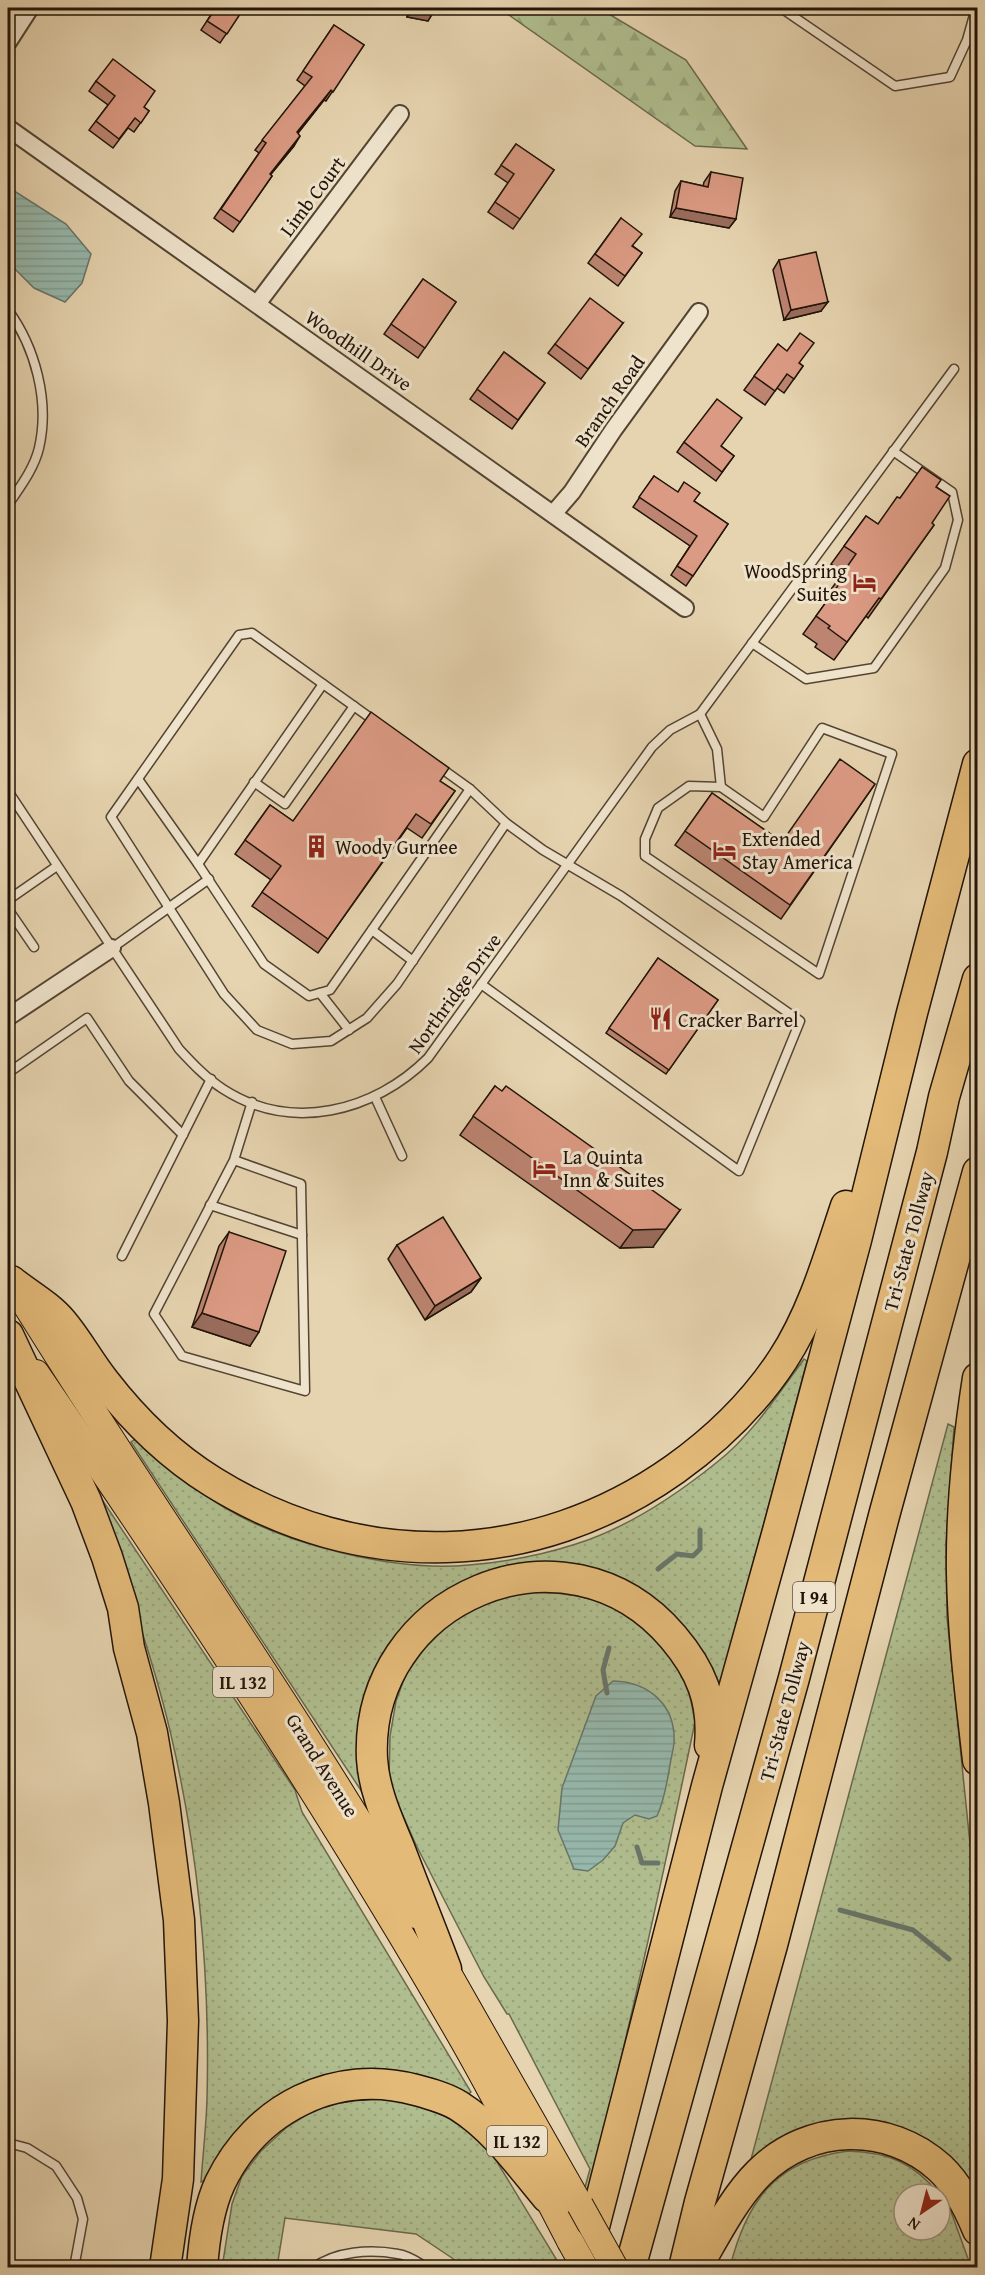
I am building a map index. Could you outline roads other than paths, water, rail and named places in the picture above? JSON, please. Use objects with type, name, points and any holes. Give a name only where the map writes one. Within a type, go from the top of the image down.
[{"type":"highway","points":[[584,2268],[707,1786],[844,1285],[912,1013],[978,764]]},
{"type":"highway","name":"Tri-State Tollway","points":[[630,2268],[794,1678],[932,1152],[944,1097],[978,979]]},
{"type":"highway","points":[[9,1278],[61,1320],[105,1383],[173,1454],[212,1481],[246,1500],[283,1518],[326,1533],[366,1542],[453,1548],[534,1537],[608,1509],[637,1495],[661,1479],[713,1439],[750,1402],[771,1375],[795,1340],[814,1295],[912,1013]]},
{"type":"highway","name":"I 94","points":[[684,2268],[978,1172]]},
{"type":"highway","points":[[8,1335],[86,1501],[107,1557],[123,1608],[129,1648],[152,1733],[164,1803],[179,1920],[183,2021],[178,2179],[165,2268]]},
{"type":"highway","points":[[978,1378],[966,1473],[962,1571],[963,1608],[978,1760]]},
{"type":"highway","points":[[446,1969],[378,1791],[372,1759],[375,1722],[380,1698],[389,1677],[411,1643],[441,1612],[489,1585],[514,1579],[544,1576],[592,1583],[637,1606],[669,1632],[693,1662],[700,1675],[712,1728],[707,1786]]},
{"type":"highway","points":[[202,2268],[206,2235],[219,2186],[245,2145],[285,2109],[313,2095],[340,2086],[373,2083],[389,2085],[427,2093],[458,2106],[492,2132],[547,2197]]},
{"type":"highway","points":[[696,2268],[741,2196],[759,2173],[801,2144],[821,2137],[844,2133],[864,2133],[886,2138],[908,2145],[926,2157],[942,2170],[962,2194],[978,2230]]},
{"type":"main road","name":"Grand Avenue","points":[[9,1278],[71,1379],[233,1623],[384,1862],[615,2268]]},
{"type":"main road","name":"Grand Avenue","points":[[8,1330],[190,1599],[315,1796],[464,2042],[584,2268]]},
{"type":"street","points":[[8,42],[30,8]]},
{"type":"street","name":"Limb Court","points":[[256,304],[400,114]]},
{"type":"street","name":"Woodhill Drive","points":[[8,128],[685,608]]},
{"type":"street","name":"Branch Road","points":[[553,514],[572,492],[614,429],[699,312]]},
{"type":"street","points":[[8,1017],[112,948]]},
{"type":"lane","points":[[781,8],[895,86],[950,77],[967,40],[975,8]]},
{"type":"lane","points":[[8,310],[34,361],[39,380],[42,421],[39,447],[32,467],[8,505]]},
{"type":"lane","points":[[721,788],[717,749],[700,714],[954,369]]},
{"type":"lane","points":[[752,643],[806,680],[874,668],[945,568],[958,520],[952,492],[893,451]]},
{"type":"lane","points":[[383,727],[252,633],[239,635],[111,818],[224,994],[257,1030],[292,1044],[331,1041],[367,1018],[397,984],[506,823]]},
{"type":"lane","points":[[198,864],[323,684]]},
{"type":"lane","points":[[255,782],[285,804],[354,706]]},
{"type":"lane","name":"Northridge Drive","points":[[8,791],[179,1049],[198,1070],[224,1090],[271,1108],[301,1113],[333,1111],[363,1103],[375,1097],[410,1076],[428,1059],[652,747],[670,730],[700,714]]},
{"type":"lane","points":[[822,728],[892,754],[819,974],[645,856],[645,839],[658,808],[688,786],[721,788],[764,817],[822,728]]},
{"type":"lane","points":[[431,761],[470,789],[506,823],[567,865],[621,896],[800,1021],[739,1171],[481,984]]},
{"type":"lane","points":[[138,779],[264,963],[309,996],[330,990],[470,789]]},
{"type":"lane","points":[[8,900],[57,866]]},
{"type":"lane","points":[[112,948],[208,879]]},
{"type":"lane","points":[[8,909],[34,947]]},
{"type":"lane","points":[[372,930],[413,961]]},
{"type":"lane","points":[[320,993],[349,1030]]},
{"type":"lane","points":[[8,1073],[87,1018],[129,1081],[183,1135]]},
{"type":"lane","points":[[122,1256],[211,1080]]},
{"type":"lane","points":[[375,1097],[402,1156]]},
{"type":"lane","points":[[234,1160],[301,1184],[305,1391],[182,1356],[154,1314],[234,1160],[252,1102]]},
{"type":"lane","points":[[210,1205],[302,1235]]},
{"type":"lane","points":[[8,2143],[27,2148],[56,2166],[77,2198],[83,2219],[74,2268]]},
{"type":"lane","points":[[313,2268],[326,2258],[354,2252],[400,2254],[428,2268]]},
{"type":"water","points":[[8,187],[66,224],[91,254],[82,283],[65,302],[34,288],[8,262]]},
{"type":"water","points":[[613,1681],[626,1682],[649,1691],[658,1698],[670,1717],[674,1743],[666,1788],[657,1816],[649,1819],[635,1815],[623,1823],[615,1846],[603,1860],[588,1871],[574,1869],[558,1830],[562,1788],[596,1696]]},
{"type":"waterway","points":[[658,1569],[677,1554],[693,1556],[700,1549],[700,1530]]},
{"type":"waterway","points":[[607,1693],[603,1670],[609,1648]]},
{"type":"waterway","points":[[637,1847],[642,1863],[658,1863]]},
{"type":"waterway","points":[[840,1910],[913,1930],[949,1959]]},
{"type":"place","name":"WoodSpring Suites","points":[[865,582]]},
{"type":"place","name":"Woody Gurnee","points":[[317,846]]},
{"type":"place","name":"Extended Stay America","points":[[724,850]]},
{"type":"place","name":"Cracker Barrel","points":[[660,1019]]},
{"type":"place","name":"La Quinta Inn & Suites","points":[[545,1168]]}]
